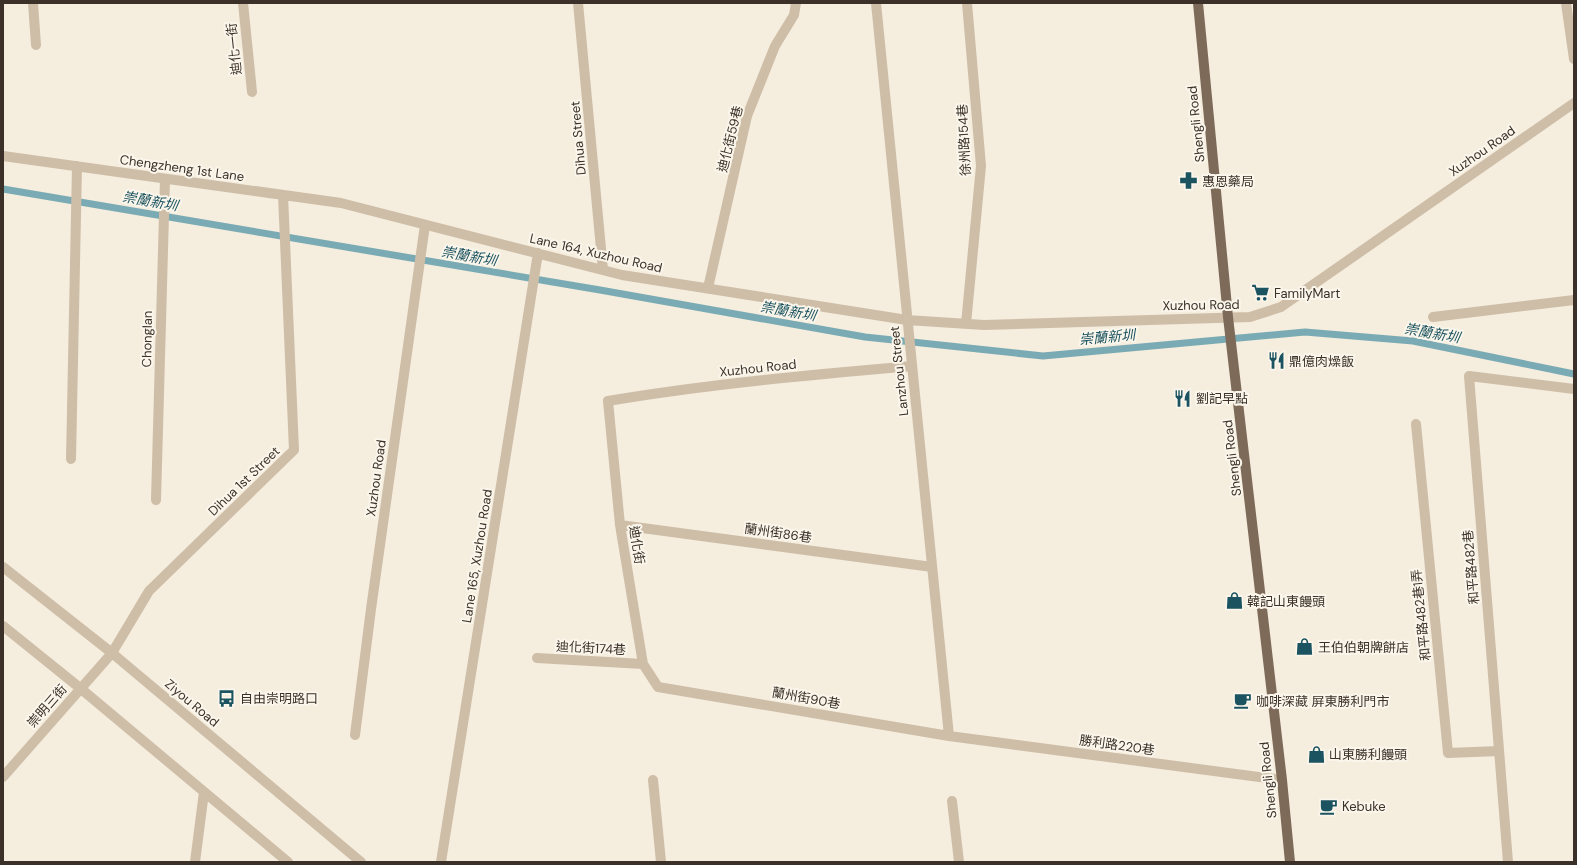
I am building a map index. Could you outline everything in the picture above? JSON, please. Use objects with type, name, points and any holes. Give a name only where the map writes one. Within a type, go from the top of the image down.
[{"type":"main road","name":"Shengli Road","points":[[1198,3],[1229,322],[1282,780],[1290,862]]},
{"type":"street","points":[[33,3],[36,45]]},
{"type":"street","name":"迪化一街","points":[[243,3],[252,92]]},
{"type":"street","name":"Dihua Street","points":[[578,3],[603,270]]},
{"type":"street","name":"迪化街59巷","points":[[708,288],[747,116],[775,46],[794,15],[796,3]]},
{"type":"street","name":"Lanzhou Street","points":[[876,3],[949,736]]},
{"type":"street","name":"徐州路154巷","points":[[966,324],[981,166],[967,3]]},
{"type":"street","points":[[1566,3],[1574,59]]},
{"type":"street","name":"Xuzhou Road","points":[[908,325],[1229,322],[1280,308],[1574,103]]},
{"type":"street","name":"Chengzheng 1st Lane","points":[[3,156],[283,195]]},
{"type":"street","points":[[71,459],[77,166]]},
{"type":"street","name":"Chonglan","points":[[156,500],[165,179]]},
{"type":"street","name":"Lane 164, Xuzhou Road","points":[[283,195],[341,203],[622,275],[708,288],[908,325]]},
{"type":"street","name":"Dihua 1st Street","points":[[112,652],[149,591],[294,450],[283,195]]},
{"type":"street","name":"Xuzhou Road","points":[[355,735],[371,609],[425,224]]},
{"type":"street","name":"Lane 165, Xuzhou Road","points":[[441,862],[538,253]]},
{"type":"street","points":[[1433,317],[1574,300]]},
{"type":"street","name":"Xuzhou Road","points":[[608,401],[662,392],[760,380],[912,366]]},
{"type":"street","name":"和平路482巷","points":[[1508,862],[1469,376],[1574,389]]},
{"type":"street","name":"迪化街","points":[[608,401],[620,525],[643,664],[658,687]]},
{"type":"street","name":"和平路482巷1弄","points":[[1416,424],[1448,753],[1499,751]]},
{"type":"street","name":"蘭州街86巷","points":[[620,525],[932,567]]},
{"type":"street","name":"Ziyou Road","points":[[3,567],[112,652],[361,862]]},
{"type":"street","points":[[3,626],[80,688],[288,862]]},
{"type":"street","name":"崇明三街","points":[[3,777],[112,652]]},
{"type":"street","name":"迪化街174巷","points":[[537,658],[643,664]]},
{"type":"street","name":"蘭州街90巷","points":[[658,687],[949,736]]},
{"type":"street","name":"勝利路220巷","points":[[949,736],[1282,780]]},
{"type":"street","points":[[653,780],[661,862]]},
{"type":"street","points":[[195,862],[204,792]]},
{"type":"street","points":[[952,801],[959,862]]},
{"type":"waterway","name":"崇蘭新圳","points":[[3,189],[600,290],[865,337],[1043,356],[1305,332],[1413,341],[1574,374]]},
{"type":"place","name":"惠恩藥局","points":[[1189,181]]},
{"type":"place","name":"FamilyMart","points":[[1261,293]]},
{"type":"place","name":"鼎億肉燥飯","points":[[1276,361]]},
{"type":"place","name":"劉記早點","points":[[1183,398]]},
{"type":"place","name":"韓記山東饅頭","points":[[1234,601]]},
{"type":"place","name":"王伯伯朝牌餅店","points":[[1305,647]]},
{"type":"place","name":"自由崇明路口","points":[[227,698]]},
{"type":"place","name":"咖啡深藏 屏東勝利門市","points":[[1243,701]]},
{"type":"place","name":"山東勝利饅頭","points":[[1316,754]]},
{"type":"place","name":"Kebuke","points":[[1329,806]]}]
